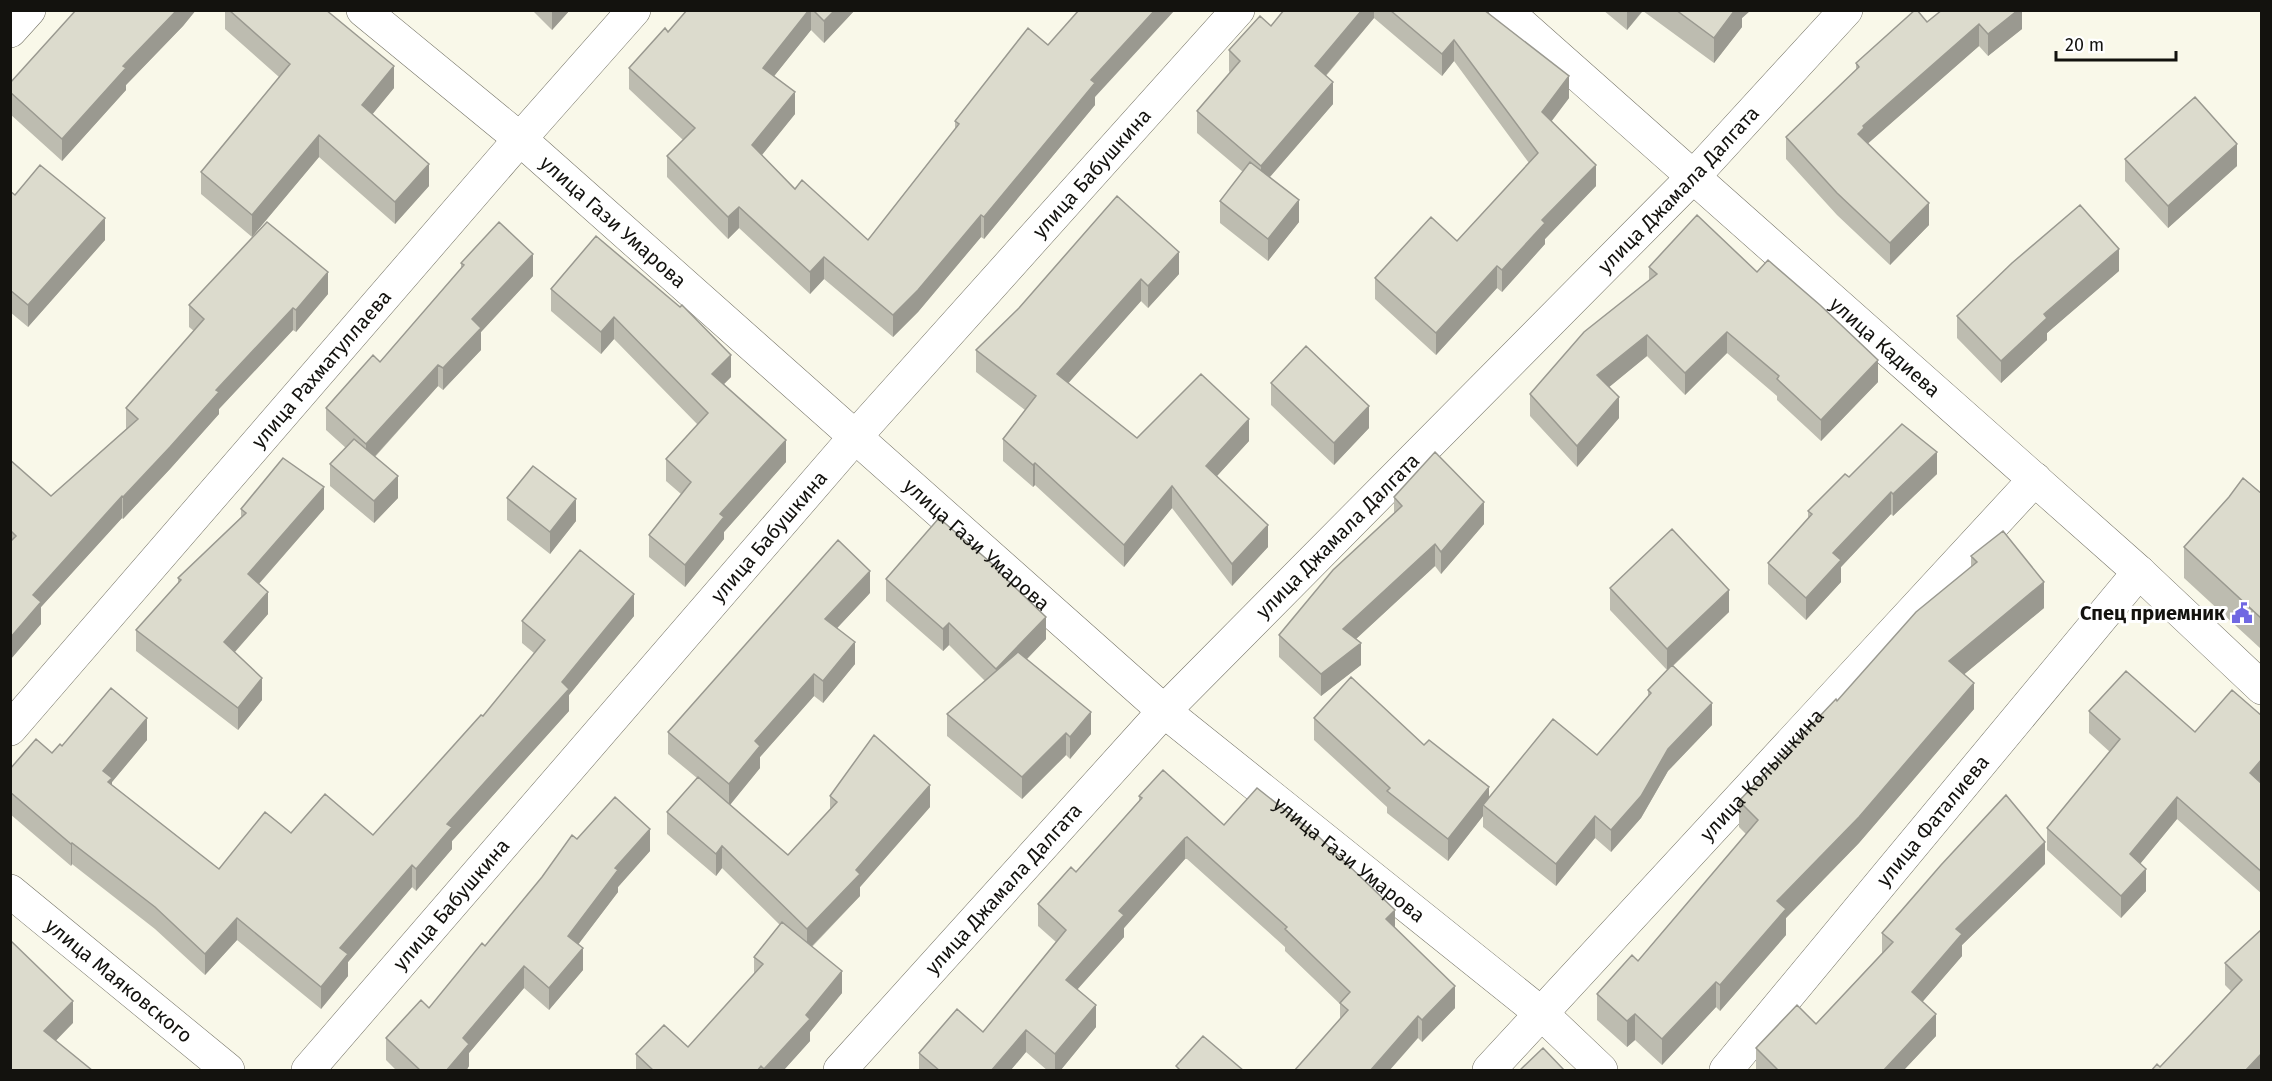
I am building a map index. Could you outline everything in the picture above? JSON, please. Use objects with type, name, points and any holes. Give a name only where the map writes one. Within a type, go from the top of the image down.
[{"type":"street","points":[[10,31],[29,10]]},
{"type":"street","name":"улица Гази Умарова","points":[[363,10],[520,139],[1164,711],[1542,1014],[1601,1071]]},
{"type":"street","name":"улица Рахматуллаева","points":[[10,729],[634,10]]},
{"type":"street","name":"улица Бабушкина","points":[[308,1071],[855,437],[1238,10]]},
{"type":"street","name":"улица Кадиева","points":[[1505,10],[2139,572],[2262,688]]},
{"type":"street","name":"улица Джамала Далгата","points":[[840,1071],[1164,711],[1693,177],[1846,10]]},
{"type":"street","name":"улица Колышкина","points":[[1489,1071],[2035,480]]},
{"type":"street","name":"улица Фаталиева","points":[[1726,1071],[2139,572]]},
{"type":"street","name":"улица Маяковского","points":[[10,891],[226,1070]]},
{"type":"building","points":[[76,10],[177,10],[123,66],[126,68],[62,139],[10,92],[10,83]]},
{"type":"building","points":[[229,10],[326,10],[394,66],[362,105],[429,164],[395,202],[319,135],[252,215],[201,172],[290,64]]},
{"type":"building","points":[[687,10],[809,10],[763,68],[795,92],[752,145],[795,189],[802,180],[868,240],[959,124],[955,121],[1028,28],[1048,45],[1079,10],[1155,10],[1091,80],[1095,83],[984,217],[981,215],[918,290],[893,315],[824,257],[810,272],[739,207],[728,217],[667,156],[695,128],[629,68],[665,28],[668,32]]},
{"type":"building","points":[[813,10],[835,10],[824,21]]},
{"type":"building","points":[[1284,10],[1362,10],[1315,66],[1333,82],[1261,166],[1197,111],[1240,61],[1229,50],[1260,16],[1271,26]]},
{"type":"building","points":[[1390,10],[1484,10],[1569,76],[1542,112],[1596,165],[1542,220],[1545,223],[1502,270],[1497,266],[1436,333],[1375,278],[1431,217],[1457,241],[1538,153],[1454,40],[1442,54]]},
{"type":"building","points":[[1676,10],[1735,10],[1714,38]]},
{"type":"building","points":[[1915,10],[1927,22],[1942,10],[2018,10],[1988,34],[1979,24],[1863,126],[1864,128],[1858,134],[1929,203],[1890,243],[1837,193],[1786,137],[1859,67],[1856,63]]},
{"type":"building","points":[[2195,97],[2237,144],[2168,206],[2125,159]]},
{"type":"building","points":[[1250,162],[1299,200],[1268,239],[1220,201]]},
{"type":"building","points":[[40,165],[105,218],[28,305],[10,290],[10,191],[15,195]]},
{"type":"building","points":[[1117,196],[1179,252],[1148,286],[1141,279],[1057,374],[1137,438],[1201,374],[1249,419],[1206,466],[1268,525],[1232,564],[1172,486],[1124,545],[1035,463],[1033,465],[1003,439],[1036,396],[976,350],[1019,308]]},
{"type":"building","points":[[2080,205],[2119,249],[2044,314],[2047,318],[2001,361],[1957,316],[2012,263]]},
{"type":"building","points":[[1697,215],[1757,272],[1768,260],[1878,360],[1821,420],[1777,379],[1779,376],[1727,332],[1685,373],[1647,335],[1597,375],[1619,397],[1577,446],[1530,394],[1584,332],[1657,274],[1649,267]]},
{"type":"building","points":[[267,222],[328,272],[296,310],[293,308],[216,390],[219,392],[170,447],[122,496],[33,595],[41,602],[10,638],[10,542],[16,536],[10,530],[10,460],[51,496],[138,419],[126,408],[204,319],[189,305]]},
{"type":"building","points":[[499,222],[533,254],[472,319],[481,328],[443,368],[438,365],[366,444],[326,408],[373,355],[380,362],[464,265],[461,263]]},
{"type":"building","points":[[596,236],[680,307],[682,305],[731,355],[712,374],[786,440],[720,514],[724,517],[685,565],[649,535],[691,482],[666,459],[708,413],[614,317],[601,332],[551,289]]},
{"type":"building","points":[[1306,346],[1369,406],[1334,443],[1271,383]]},
{"type":"building","points":[[1902,424],[1937,452],[1893,494],[1891,492],[1833,553],[1841,560],[1806,598],[1768,563],[1812,514],[1808,511],[1845,474],[1849,477]]},
{"type":"building","points":[[354,439],[398,476],[374,501],[330,464]]},
{"type":"building","points":[[1435,452],[1484,502],[1441,552],[1435,544],[1343,629],[1361,643],[1321,674],[1279,635],[1333,570],[1402,506],[1394,497]]},
{"type":"building","points":[[283,458],[324,487],[248,574],[268,592],[224,642],[262,678],[238,708],[136,630],[181,580],[178,578],[246,513],[241,509]]},
{"type":"building","points":[[533,466],[576,499],[550,532],[507,498]]},
{"type":"building","name":"Спец приемник","points":[[2243,478],[2262,494],[2261,618],[2184,547]]},
{"type":"building","points":[[939,518],[997,568],[1046,617],[996,669],[949,623],[943,629],[886,579]]},
{"type":"building","points":[[1672,529],[1729,590],[1667,649],[1610,588]]},
{"type":"building","points":[[2003,531],[2044,582],[1949,661],[1974,683],[1859,817],[1777,901],[1786,909],[1720,985],[1716,982],[1662,1039],[1635,1014],[1627,1021],[1597,994],[1632,955],[1638,961],[1758,820],[1739,801],[1836,699],[1837,701],[1916,612],[1977,562],[1971,556]]},
{"type":"building","points":[[838,540],[870,571],[825,619],[855,642],[823,681],[814,674],[755,741],[760,746],[729,784],[668,732]]},
{"type":"building","points":[[580,550],[634,594],[562,682],[569,689],[447,824],[452,827],[416,869],[412,865],[340,948],[348,954],[321,987],[237,918],[205,954],[155,907],[71,844],[10,792],[10,769],[36,739],[52,753],[60,744],[62,746],[111,688],[147,718],[103,771],[112,778],[108,782],[219,869],[265,812],[291,833],[325,794],[373,835],[481,715],[483,716],[545,640],[522,621]]},
{"type":"building","points":[[1018,652],[1091,712],[1070,737],[1066,733],[1022,777],[947,714]]},
{"type":"building","points":[[1672,665],[1712,703],[1668,749],[1641,796],[1611,830],[1595,816],[1556,864],[1483,805],[1553,719],[1597,755],[1651,693],[1648,690]]},
{"type":"building","points":[[2126,671],[2195,732],[2232,690],[2262,716],[2262,759],[2250,773],[2262,784],[2262,872],[2177,797],[2130,854],[2146,869],[2121,896],[2047,828],[2120,739],[2089,711]]},
{"type":"building","points":[[1351,677],[1424,745],[1429,740],[1489,787],[1448,839],[1387,791],[1390,788],[1314,718]]},
{"type":"building","points":[[874,735],[930,785],[856,870],[860,874],[807,929],[722,846],[716,854],[667,812],[698,777],[788,855],[837,802],[830,796]]},
{"type":"building","points":[[1163,770],[1224,825],[1257,788],[1319,837],[1395,910],[1386,919],[1455,986],[1422,1020],[1418,1016],[1370,1071],[1294,1071],[1348,1010],[1340,1003],[1350,992],[1285,929],[1287,927],[1187,837],[1119,911],[1124,915],[1066,980],[1096,1005],[1055,1054],[1026,1030],[991,1071],[940,1071],[919,1053],[957,1009],[983,1032],[1066,930],[1038,904],[1071,867],[1076,872],[1142,798],[1139,796]]},
{"type":"building","points":[[2006,795],[2045,842],[1956,929],[1962,934],[1912,992],[1936,1014],[1883,1071],[1779,1071],[1756,1048],[1797,1005],[1816,1024],[1893,942],[1882,933]]},
{"type":"building","points":[[615,797],[650,829],[615,868],[618,870],[568,936],[583,948],[549,988],[524,966],[463,1038],[469,1044],[446,1071],[421,1071],[386,1038],[421,1000],[429,1008],[482,943],[485,946],[542,877],[572,835],[577,839]]},
{"type":"building","points":[[782,922],[842,971],[806,1015],[810,1019],[764,1069],[761,1066],[757,1071],[654,1071],[636,1054],[664,1025],[688,1047],[763,964],[754,957]]},
{"type":"building","points":[[2262,929],[2262,1053],[2245,1071],[2151,1071],[2157,1064],[2160,1067],[2242,980],[2225,963]]},
{"type":"building","points":[[11,941],[73,1001],[44,1031],[93,1071],[10,1071]]},
{"type":"building","points":[[1203,1036],[1244,1071],[1181,1071],[1176,1066]]},
{"type":"building","points":[[1543,1048],[1565,1071],[1519,1071]]},
{"type":"place","name":"Спец приемник","points":[[2242,613]]}]
